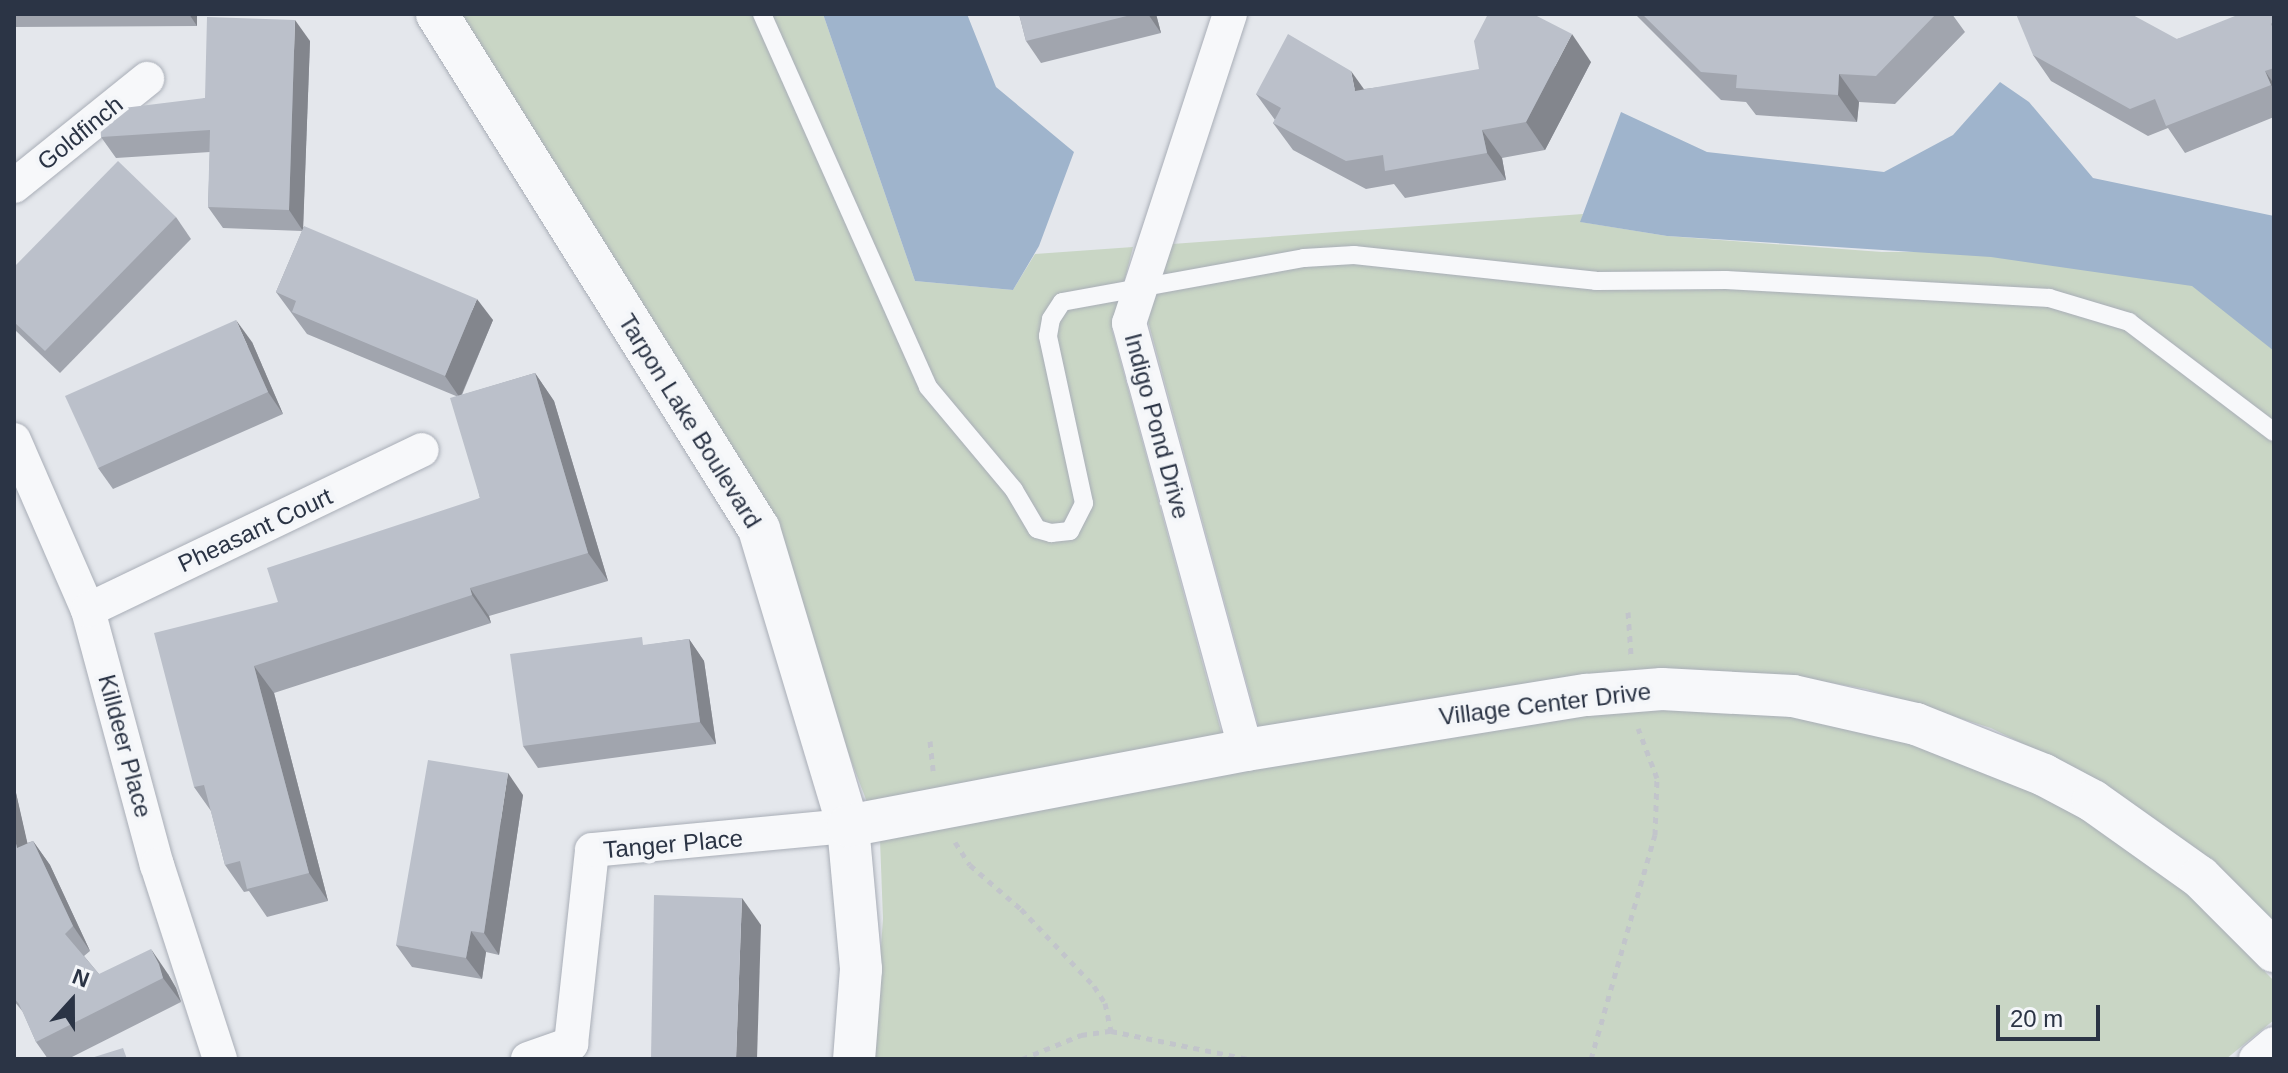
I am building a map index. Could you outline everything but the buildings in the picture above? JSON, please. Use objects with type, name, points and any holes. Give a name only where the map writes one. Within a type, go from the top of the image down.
[{"type":"street","name":"Tarpon Lake Boulevard","points":[[437,14],[759,529],[848,826],[861,969],[854,1059]]},
{"type":"street","name":"Indigo Pond Drive","points":[[1230,14],[1129,323],[1246,750]]},
{"type":"street","name":"Goldfinch","points":[[14,186],[147,79]]},
{"type":"street","name":"Killdeer Place","points":[[14,440],[88,610],[157,865],[220,1059]]},
{"type":"street","name":"Pheasant Court","points":[[88,610],[422,450]]},
{"type":"street","name":"Village Center Drive","points":[[848,826],[1246,750],[1473,712],[1634,692],[1721,690],[1793,696],[1862,709],[1983,747],[2093,801],[2200,877],[2274,951]]},
{"type":"street","name":"Tanger Place","points":[[528,1059],[571,1044],[592,850],[848,826]]},
{"type":"street","points":[[2256,1059],[2274,1044]]},
{"type":"lane","points":[[762,14],[928,387],[1014,490],[1037,529],[1070,531],[1084,503],[1052,359],[1051,319],[1062,302],[1304,258],[1354,255],[1596,281],[1726,280],[2049,298],[2129,322],[2274,432]]},
{"type":"path","points":[[1591,1059],[1624,958],[1658,813],[1657,778],[1635,722],[1628,612]]},
{"type":"path","points":[[930,741],[943,808],[957,847],[970,865],[1021,909],[1094,986],[1105,1003],[1111,1031]]},
{"type":"path","points":[[1022,1059],[1081,1035],[1111,1031],[1249,1059]]},
{"type":"green space","points":[[460,14],[823,14],[915,281],[1013,290],[1035,254],[1133,247],[1112,330],[1222,735],[867,802],[836,721],[774,517]]},
{"type":"green space","points":[[1583,214],[1581,222],[1667,236],[1882,252],[2150,251],[2264,339],[2274,351],[2274,921],[2213,862],[2102,783],[1991,728],[1866,689],[1798,677],[1662,670],[1259,728],[1148,321],[1172,244]]},
{"type":"green space","points":[[1661,709],[1790,716],[1910,743],[2035,793],[2083,819],[2188,893],[2274,981],[2274,1020],[2226,1059],[873,1059],[883,919],[880,840],[1249,769],[1587,715]]},
{"type":"water","points":[[823,14],[967,14],[996,87],[1074,152],[1039,246],[1013,290],[915,281]]},
{"type":"water","points":[[2000,82],[2029,102],[2093,178],[2274,216],[2274,351],[2192,286],[1991,257],[1667,236],[1580,222],[1621,112],[1707,152],[1884,172],[1953,135]]}]
